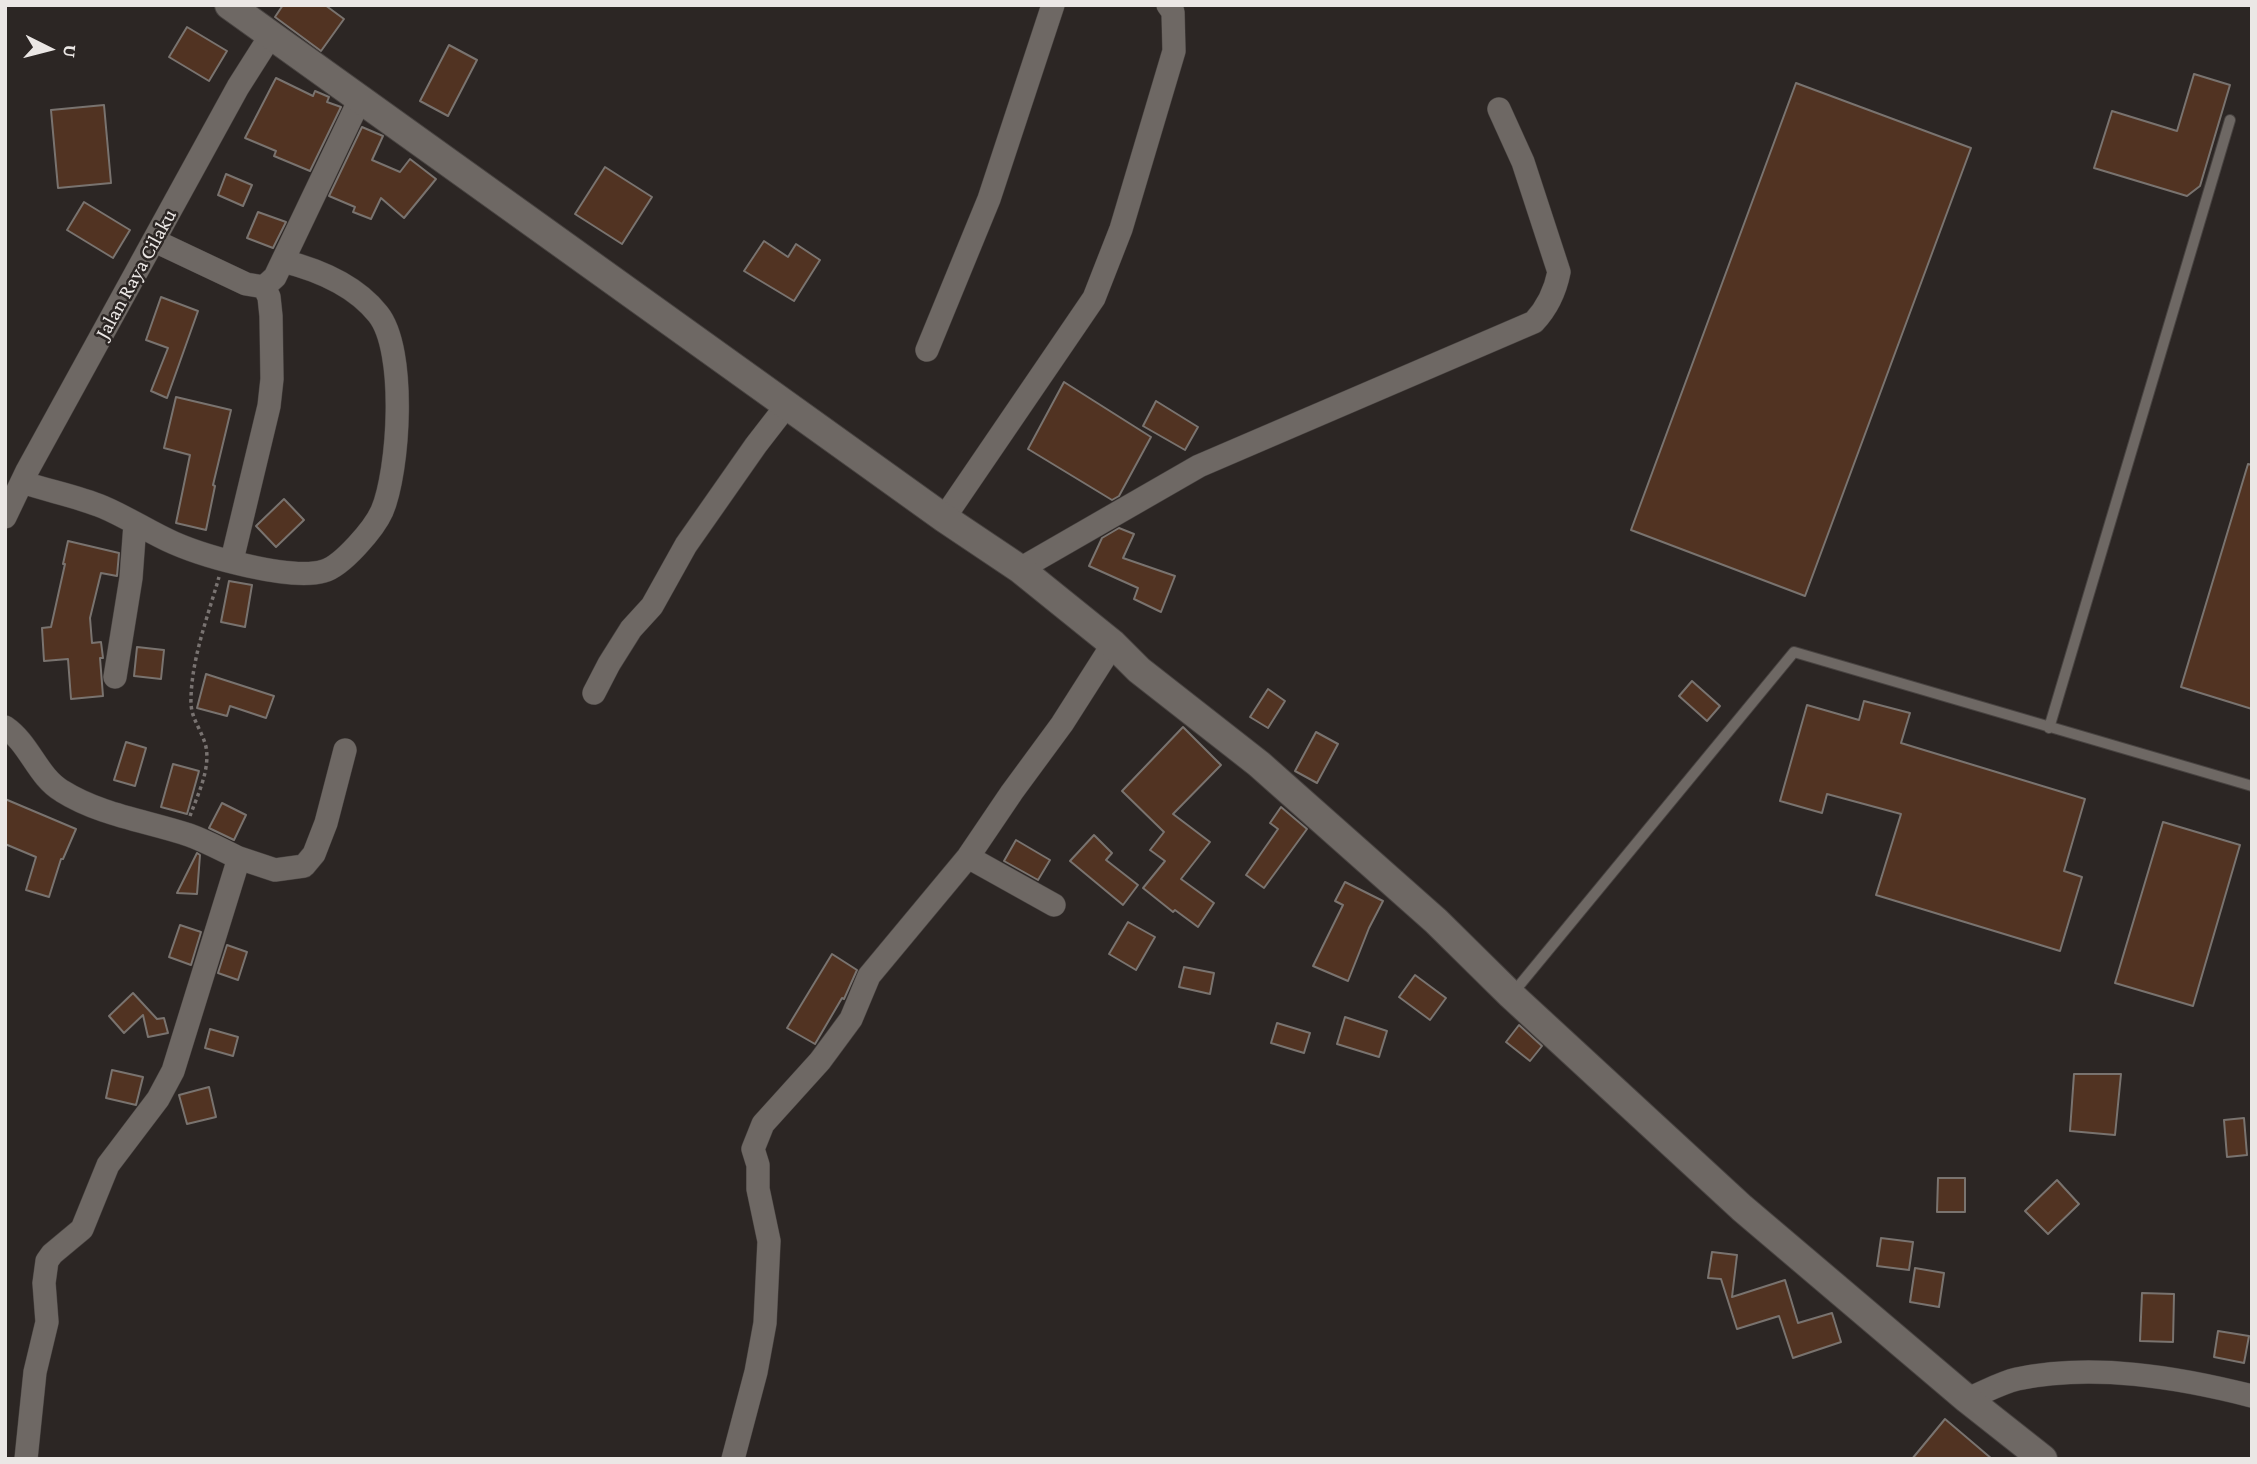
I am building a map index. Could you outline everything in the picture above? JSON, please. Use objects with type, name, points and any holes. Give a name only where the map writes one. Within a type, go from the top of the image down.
[{"type":"street","points":[[229,5],[263,21],[360,99],[944,519],[1020,569],[1113,644],[1139,670],[1280,782],[1436,921],[1511,995],[1741,1208],[1967,1399],[2043,1459]]},
{"type":"street","points":[[927,350],[989,199],[1053,5]]},
{"type":"street","points":[[944,519],[1094,298],[1121,229],[1174,51],[1173,12],[1168,5]]},
{"type":"street","name":"Jalan Raya Cilaku","points":[[5,517],[238,87],[263,21]]},
{"type":"street","points":[[264,287],[275,277],[360,99]]},
{"type":"street","points":[[1020,569],[1199,466],[1534,322],[1549,302],[1557,285],[1559,272],[1523,162],[1499,109]]},
{"type":"street","points":[[155,241],[246,284],[264,287]]},
{"type":"street","points":[[22,482],[104,507],[174,543],[228,559],[302,574],[325,571],[343,559],[370,530],[382,511],[397,424],[396,364],[388,332],[379,315],[342,283],[313,268],[283,261]]},
{"type":"street","points":[[228,559],[269,406],[272,379],[271,316],[269,297],[264,287]]},
{"type":"street","points":[[594,693],[631,629],[652,606],[686,545],[756,444],[787,405]]},
{"type":"street","points":[[115,677],[131,578],[135,524]]},
{"type":"street","points":[[733,1459],[756,1372],[765,1323],[769,1241],[758,1189],[758,1165],[753,1149],[762,1124],[820,1060],[851,1019],[869,976],[877,964],[968,857],[1062,724],[1113,644]]},
{"type":"street","points":[[5,727],[27,746],[50,782],[60,790],[79,800],[125,817],[183,833],[239,858],[275,870],[304,866],[314,854],[326,823],[345,750]]},
{"type":"street","points":[[968,857],[1054,905]]},
{"type":"street","points":[[26,1459],[35,1372],[47,1322],[44,1283],[47,1261],[82,1228],[108,1165],[158,1099],[173,1071],[239,858]]},
{"type":"street","points":[[1967,1399],[2014,1380],[2058,1372],[2144,1375],[2252,1396]]},
{"type":"lane","points":[[2049,728],[2230,120]]},
{"type":"lane","points":[[1511,995],[1794,652],[2252,786]]},
{"type":"path","points":[[183,833],[203,779],[206,758],[206,745],[191,713],[193,677],[228,559]]},
{"type":"building","points":[[283,5],[325,5],[344,19],[321,51],[275,17]]},
{"type":"building","points":[[187,27],[227,51],[209,81],[169,57]]},
{"type":"building","points":[[449,45],[477,60],[448,116],[420,101]]},
{"type":"building","points":[[2194,74],[2230,85],[2200,186],[2187,196],[2094,168],[2112,111],[2177,131]]},
{"type":"building","points":[[276,78],[313,96],[315,91],[329,97],[327,102],[341,107],[310,171],[274,156],[276,151],[245,138]]},
{"type":"building","points":[[1796,83],[1971,148],[1805,596],[1631,530]]},
{"type":"building","points":[[104,105],[111,183],[58,188],[51,110]]},
{"type":"building","points":[[362,127],[383,136],[372,160],[400,172],[410,159],[436,179],[404,218],[381,198],[371,219],[353,212],[355,207],[329,196]]},
{"type":"building","points":[[605,167],[652,197],[622,244],[575,214]]},
{"type":"building","points":[[226,174],[252,185],[243,206],[218,195]]},
{"type":"building","points":[[84,202],[130,230],[113,258],[67,230]]},
{"type":"building","points":[[258,212],[286,222],[273,248],[247,238]]},
{"type":"building","points":[[764,241],[788,257],[796,244],[820,260],[794,301],[744,271]]},
{"type":"building","points":[[161,297],[198,311],[167,398],[151,391],[168,348],[146,340]]},
{"type":"building","points":[[1064,382],[1151,437],[1119,496],[1112,500],[1028,449]]},
{"type":"building","points":[[176,397],[231,410],[213,485],[215,486],[206,530],[176,523],[190,455],[164,448]]},
{"type":"building","points":[[1156,401],[1198,427],[1185,450],[1143,426]]},
{"type":"building","points":[[2248,464],[2252,465],[2252,709],[2181,687]]},
{"type":"building","points":[[284,499],[304,520],[276,547],[256,526]]},
{"type":"building","points":[[1119,528],[1134,534],[1123,558],[1175,576],[1161,612],[1134,599],[1138,588],[1089,566],[1102,538]]},
{"type":"building","points":[[68,541],[119,553],[117,576],[101,573],[90,618],[92,643],[101,642],[103,696],[71,699],[68,659],[44,661],[42,628],[51,627]]},
{"type":"building","points":[[229,581],[252,585],[245,627],[221,622]]},
{"type":"building","points":[[137,647],[164,650],[161,679],[134,676]]},
{"type":"building","points":[[206,674],[274,696],[266,718],[230,706],[227,716],[197,708]]},
{"type":"building","points":[[1692,681],[1720,706],[1707,721],[1679,696]]},
{"type":"building","points":[[1268,689],[1285,701],[1268,728],[1250,717]]},
{"type":"building","points":[[1864,701],[1910,713],[1901,743],[2085,799],[2064,871],[2082,877],[2060,951],[1876,895],[1901,814],[1827,794],[1822,813],[1780,801],[1807,705],[1859,720]]},
{"type":"building","points":[[1183,727],[1221,765],[1173,814],[1210,842],[1181,879],[1214,903],[1198,927],[1175,910],[1173,912],[1143,888],[1165,861],[1150,850],[1164,832],[1122,791]]},
{"type":"building","points":[[1316,732],[1338,744],[1317,783],[1295,771]]},
{"type":"building","points":[[126,742],[146,748],[135,786],[114,780]]},
{"type":"building","points":[[173,764],[199,771],[187,814],[161,807]]},
{"type":"building","points":[[5,799],[76,829],[61,859],[49,897],[26,890],[36,857],[5,844]]},
{"type":"building","points":[[222,803],[246,815],[234,840],[209,828]]},
{"type":"building","points":[[1281,807],[1307,829],[1264,888],[1246,875],[1278,829],[1270,823]]},
{"type":"building","points":[[2163,822],[2240,845],[2193,1006],[2115,983]]},
{"type":"building","points":[[1094,835],[1112,853],[1106,860],[1138,885],[1123,905],[1070,861]]},
{"type":"building","points":[[1016,840],[1050,860],[1038,880],[1004,861]]},
{"type":"building","points":[[197,853],[200,855],[197,894],[177,893]]},
{"type":"building","points":[[1345,882],[1383,901],[1348,981],[1313,966],[1343,905],[1335,901]]},
{"type":"building","points":[[1128,922],[1155,937],[1136,970],[1109,954]]},
{"type":"building","points":[[180,925],[201,932],[191,965],[169,957]]},
{"type":"building","points":[[227,945],[247,952],[238,980],[218,973]]},
{"type":"building","points":[[832,954],[857,970],[844,999],[842,998],[815,1044],[787,1028]]},
{"type":"building","points":[[1184,967],[1214,973],[1210,994],[1179,987]]},
{"type":"building","points":[[1415,975],[1446,998],[1430,1020],[1399,997]]},
{"type":"building","points":[[133,993],[157,1019],[164,1018],[168,1033],[148,1037],[143,1015],[124,1033],[109,1016]]},
{"type":"building","points":[[1345,1017],[1387,1031],[1379,1057],[1337,1044]]},
{"type":"building","points":[[1277,1023],[1310,1033],[1304,1053],[1271,1043]]},
{"type":"building","points":[[1519,1025],[1542,1046],[1530,1061],[1506,1042]]},
{"type":"building","points":[[210,1029],[238,1037],[233,1056],[205,1048]]},
{"type":"building","points":[[112,1070],[143,1077],[136,1105],[106,1098]]},
{"type":"building","points":[[2074,1074],[2121,1074],[2115,1135],[2070,1131]]},
{"type":"building","points":[[209,1087],[216,1117],[187,1124],[179,1095]]},
{"type":"building","points":[[2244,1118],[2247,1155],[2227,1157],[2224,1120]]},
{"type":"building","points":[[1938,1178],[1965,1178],[1965,1212],[1937,1212]]},
{"type":"building","points":[[2057,1180],[2079,1204],[2048,1234],[2025,1211]]},
{"type":"building","points":[[1881,1238],[1913,1242],[1909,1270],[1877,1266]]},
{"type":"building","points":[[1712,1252],[1737,1255],[1732,1297],[1785,1280],[1798,1323],[1832,1313],[1841,1342],[1793,1358],[1779,1316],[1737,1329],[1721,1279],[1708,1278]]},
{"type":"building","points":[[1915,1268],[1944,1273],[1939,1307],[1910,1302]]},
{"type":"building","points":[[2142,1293],[2174,1294],[2173,1342],[2140,1341]]},
{"type":"building","points":[[2218,1331],[2249,1336],[2244,1363],[2214,1357]]},
{"type":"building","points":[[1945,1419],[1992,1459],[1912,1459]]}]
